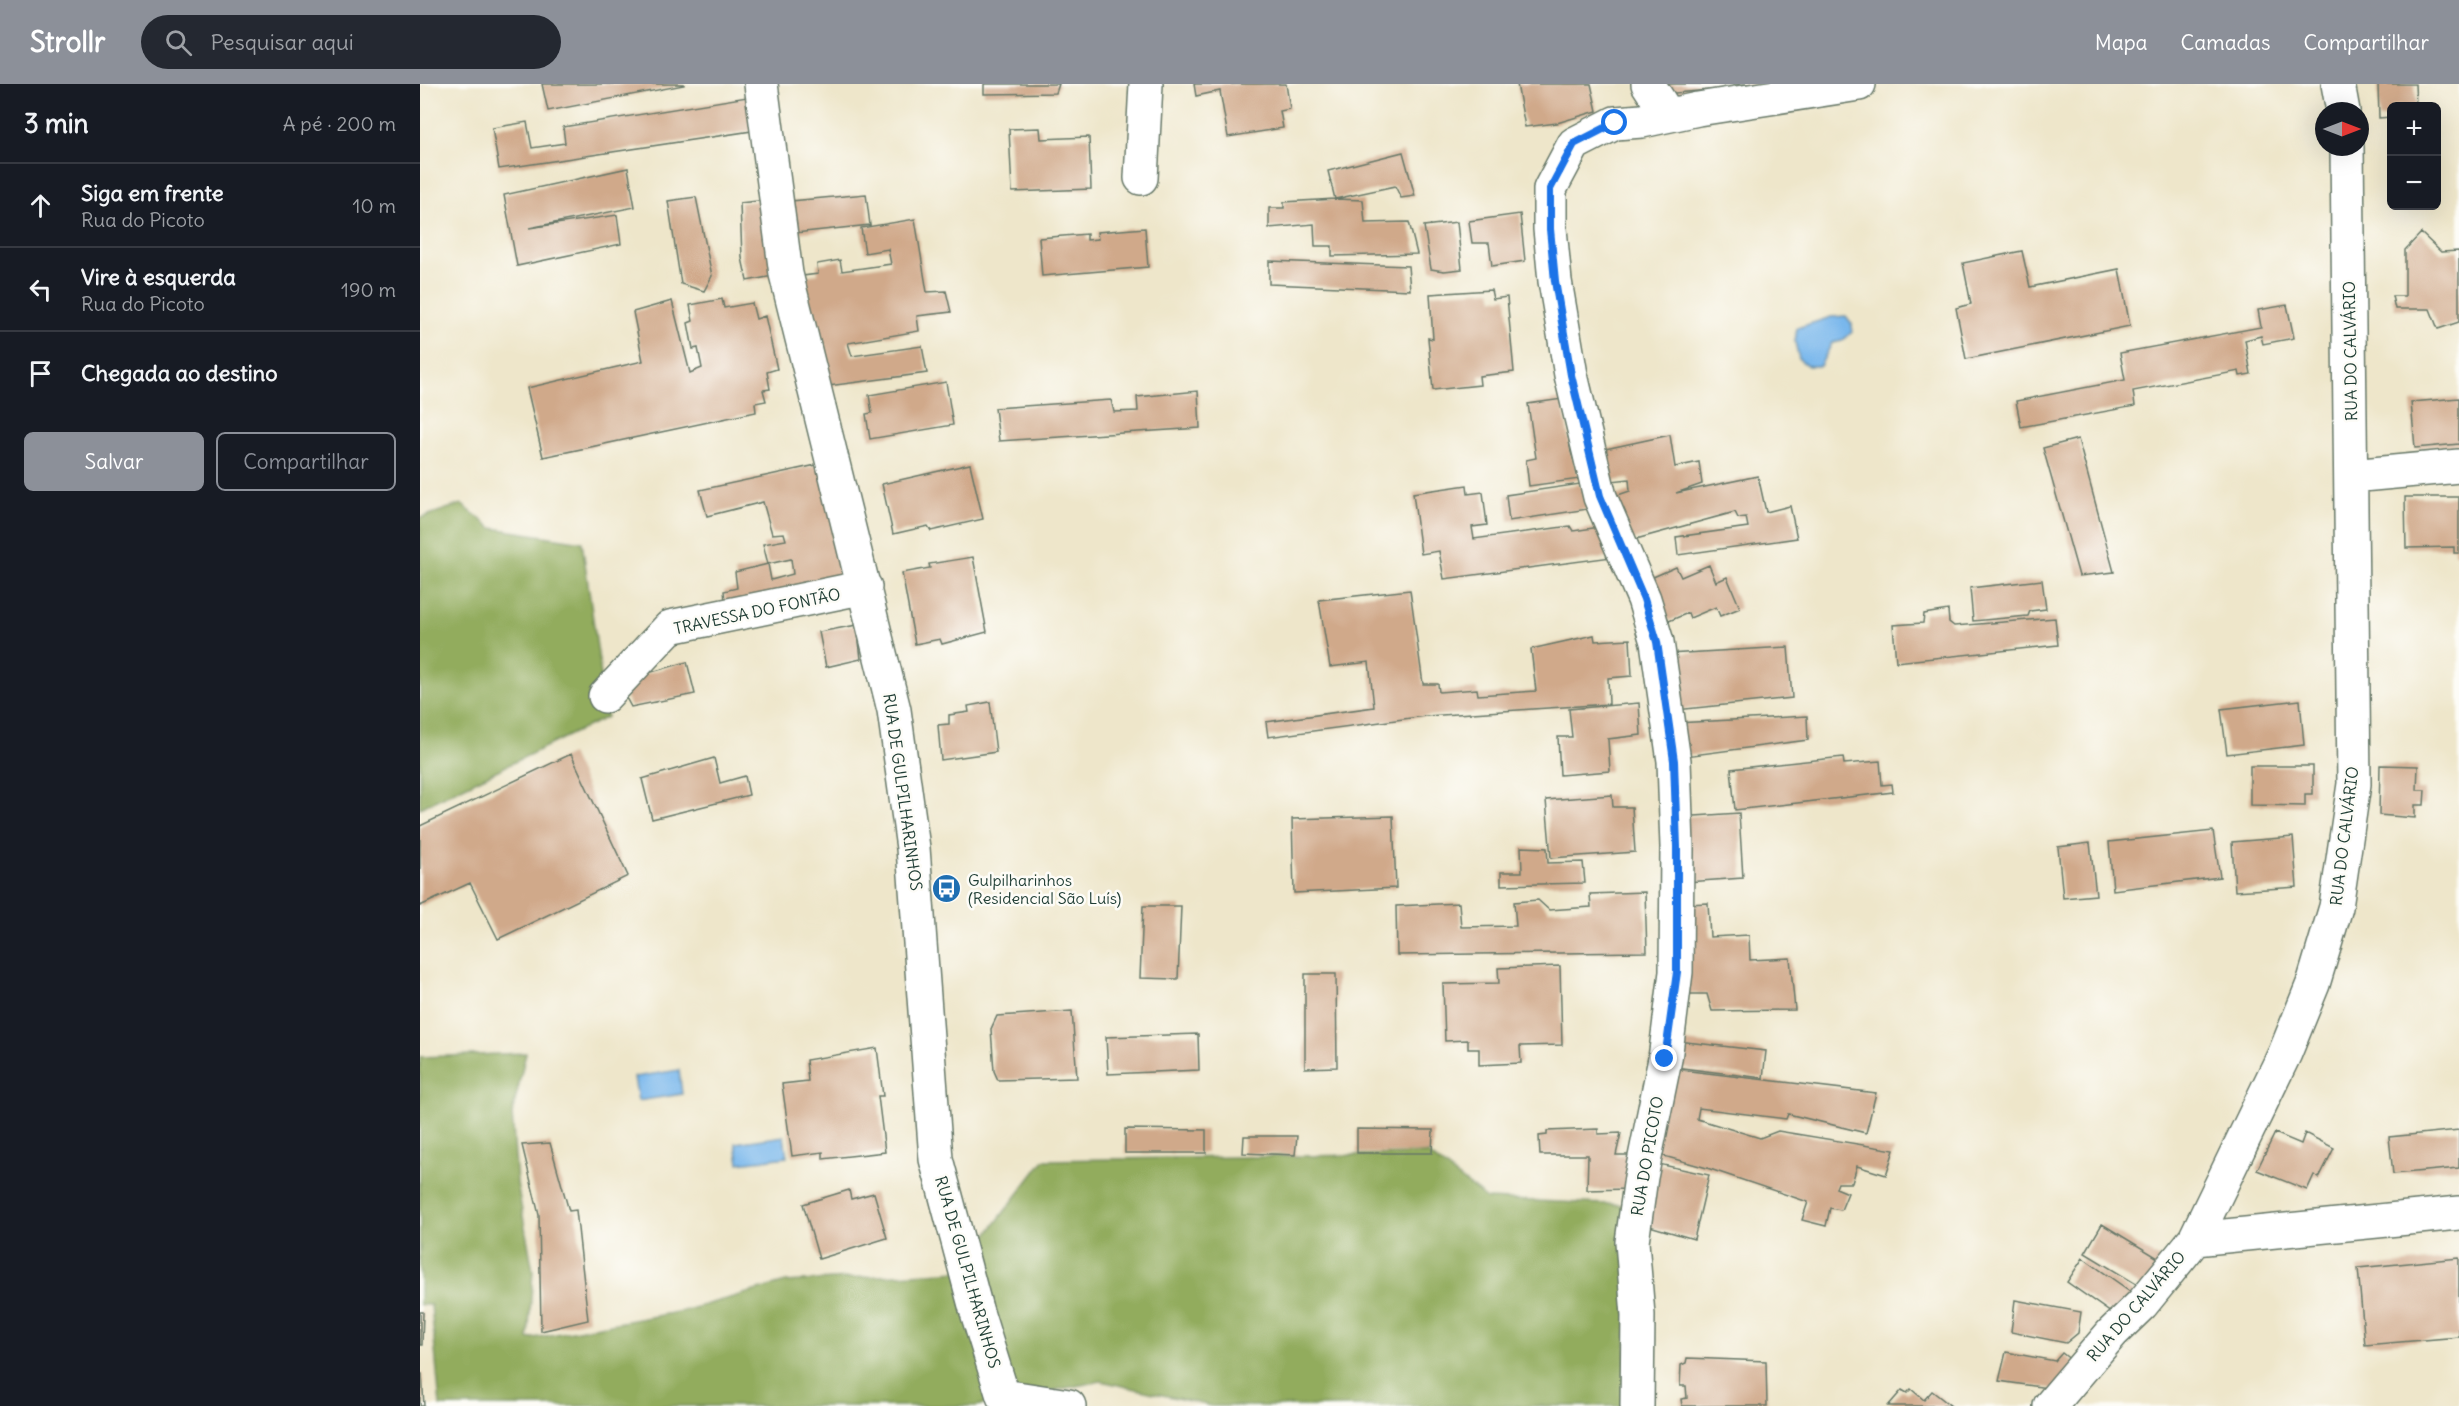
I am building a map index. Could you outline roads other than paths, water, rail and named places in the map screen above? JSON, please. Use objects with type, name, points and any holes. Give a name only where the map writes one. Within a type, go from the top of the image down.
[{"type":"street","name":"RUA DE GULPILHARINHOS","points":[[761,84],[786,274],[894,710],[913,848],[936,1159],[1001,1401]]},
{"type":"street","points":[[1141,178],[1146,84]]},
{"type":"street","points":[[1648,84],[1668,115]]},
{"type":"street","name":"RUA DO PICOTO","points":[[1637,1406],[1638,1315],[1632,1242],[1641,1177],[1665,1059],[1677,972],[1674,761],[1657,642],[1644,599],[1600,496],[1571,375],[1555,281],[1550,229],[1550,189],[1574,144],[1615,123],[1859,84]]},
{"type":"street","points":[[2338,84],[2341,102]]},
{"type":"street","name":"RUA DO CALVÁRIO","points":[[2050,1406],[2112,1334],[2142,1304],[2195,1239],[2285,1053],[2313,984],[2336,908],[2354,784],[2347,156]]},
{"type":"street","points":[[2351,476],[2459,466]]},
{"type":"street","name":"TRAVESSA DO FONTÃO","points":[[605,696],[670,627],[865,587]]},
{"type":"street","points":[[2195,1239],[2459,1213]]},
{"type":"street","points":[[1001,1401],[1069,1406]]},
{"type":"water","points":[[1846,316],[1852,324],[1852,332],[1842,341],[1832,343],[1820,366],[1808,366],[1799,359],[1795,342],[1797,328],[1831,317]]},
{"type":"water","points":[[679,1070],[682,1094],[638,1101],[634,1077]]},
{"type":"water","points":[[784,1136],[787,1157],[739,1163],[736,1143]]},
{"type":"place","name":"Gulpilharinhos (Residencial São Luís)","points":[[947,889]]}]
